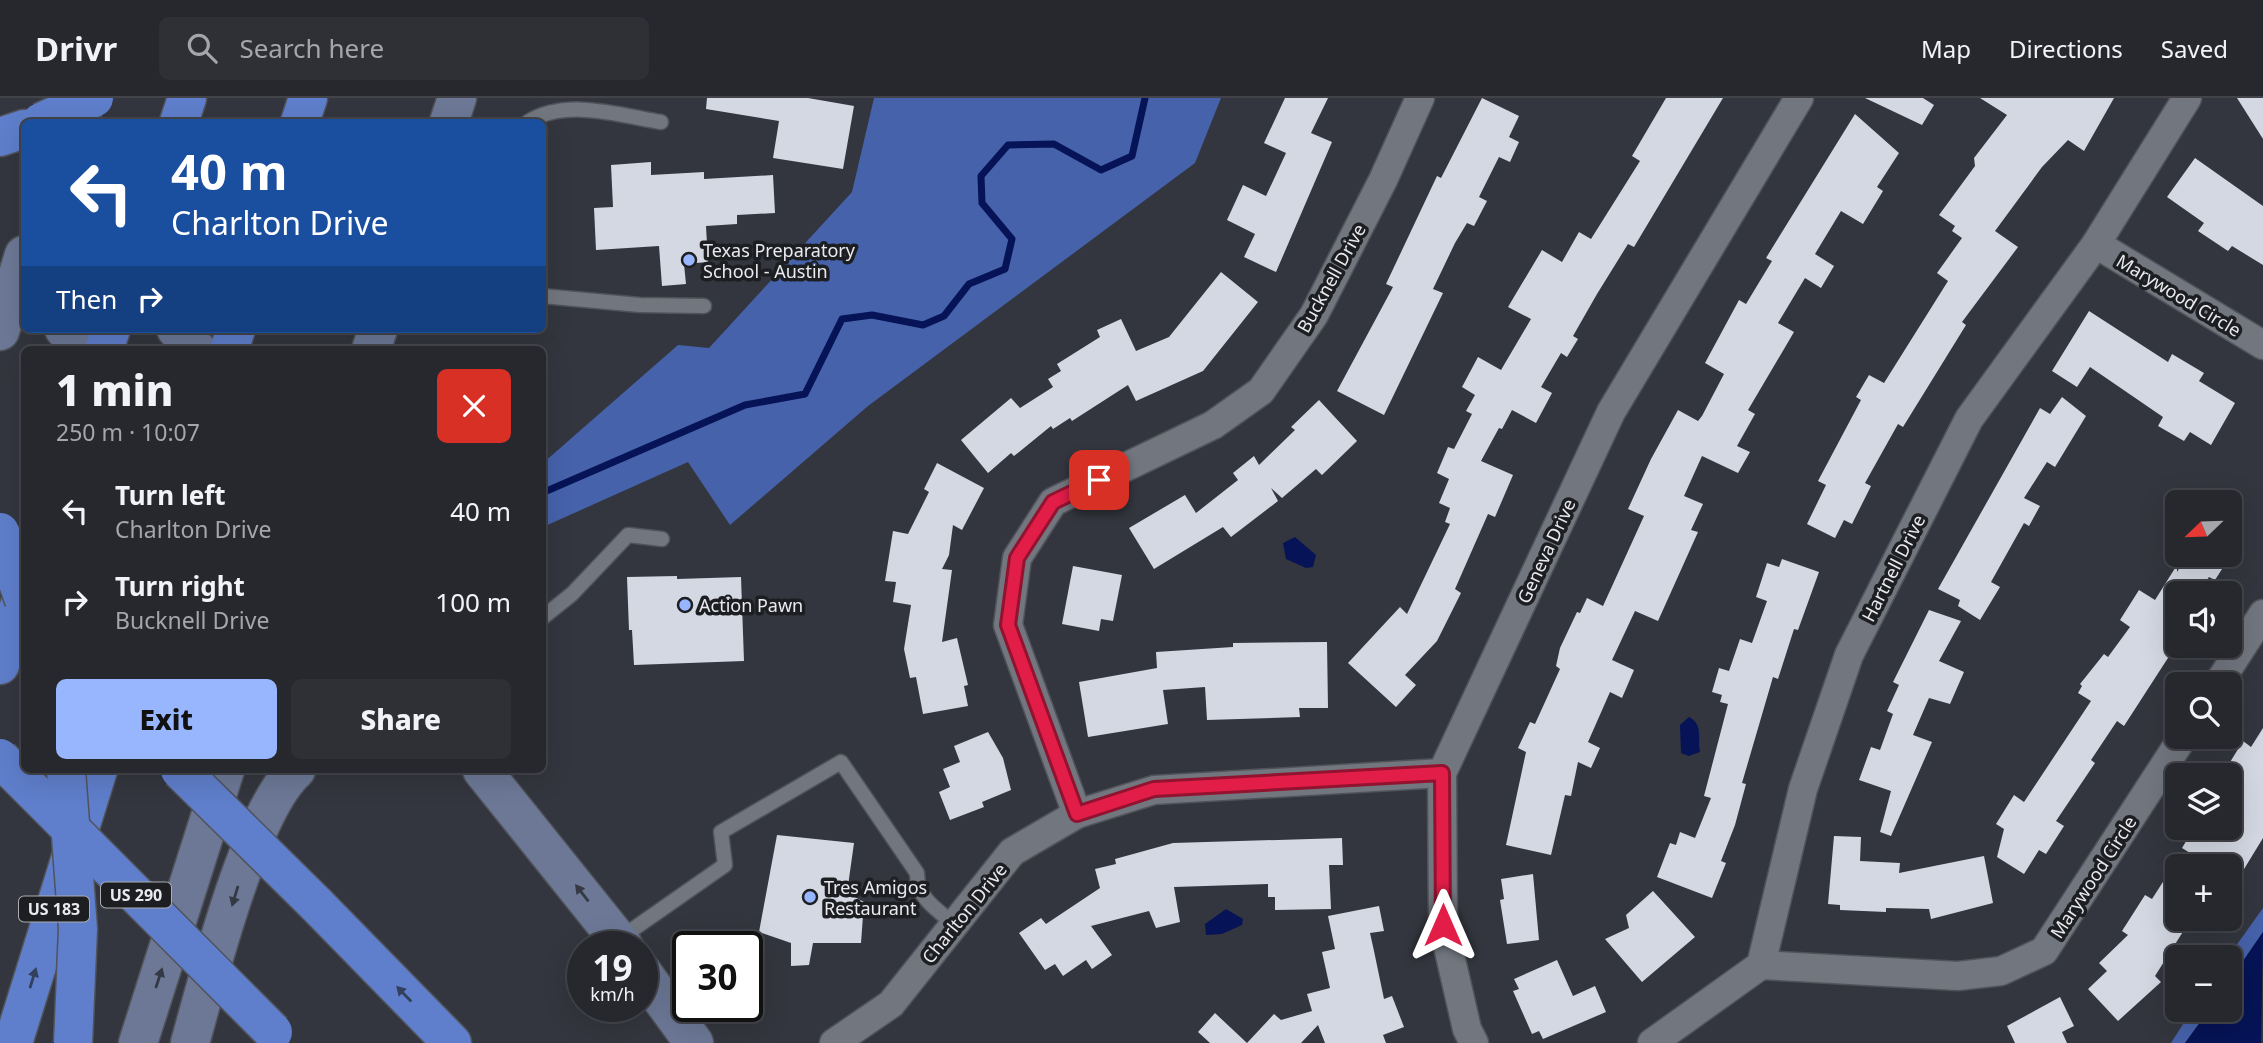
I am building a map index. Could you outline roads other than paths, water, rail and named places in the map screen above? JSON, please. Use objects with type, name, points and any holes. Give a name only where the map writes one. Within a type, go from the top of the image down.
[{"type":"highway","points":[[48,119],[94,98]]},
{"type":"highway","points":[[180,119],[187,98]]},
{"type":"highway","points":[[301,119],[308,98]]},
{"type":"highway","points":[[0,137],[21,130]]},
{"type":"highway","points":[[0,533],[21,592]]},
{"type":"highway","points":[[0,592],[21,613]]},
{"type":"highway","points":[[0,665],[21,600]]},
{"type":"highway","name":"US 290","points":[[0,758],[279,1037]]},
{"type":"highway","points":[[66,773],[78,929],[73,1043]]},
{"type":"highway","name":"US 183","points":[[13,1043],[97,773]]},
{"type":"highway","points":[[183,773],[452,1043]]},
{"type":"main road","points":[[68,119],[74,98]]},
{"type":"main road","points":[[450,119],[457,98]]},
{"type":"main road","points":[[0,331],[17,271]]},
{"type":"main road","points":[[68,333],[81,346]]},
{"type":"main road","points":[[180,333],[193,346]]},
{"type":"main road","points":[[138,1043],[224,773]]},
{"type":"main road","points":[[190,1043],[242,876],[266,811],[294,773]]},
{"type":"main road","points":[[483,774],[611,931]]},
{"type":"main road","points":[[658,994],[694,1043]]},
{"type":"street","name":"Bucknell Drive","points":[[1077,814],[1008,625],[1017,558],[1053,502],[1213,425],[1261,391],[1314,315],[1383,180],[1420,98]]},
{"type":"street","name":"Geneva Drive","points":[[1474,1043],[1467,1029],[1443,925],[1442,773],[1611,412],[1799,98]]},
{"type":"street","name":"Hartnell Drive","points":[[1761,965],[1803,789],[1849,654],[1969,419],[2096,244],[2187,98]]},
{"type":"street","name":"Marywood Circle","points":[[2096,244],[2263,345]]},
{"type":"street","points":[[2225,672],[2263,614]]},
{"type":"street","name":"Marywood Circle","points":[[1761,965],[1958,976],[2001,971],[2044,951],[2175,749]]},
{"type":"street","name":"Charlton Drive","points":[[836,1042],[891,1004],[1012,852],[1077,814],[1154,789],[1442,773]]},
{"type":"street","points":[[1652,1043],[1761,965]]},
{"type":"lane","points":[[535,119],[550,112],[575,108],[661,122]]},
{"type":"lane","points":[[546,296],[639,305],[704,306]]},
{"type":"lane","points":[[546,615],[572,594],[628,536],[662,539]]},
{"type":"lane","points":[[637,931],[725,864],[721,832],[841,762],[917,873],[917,888],[921,894],[954,924]]},
{"type":"waterway","points":[[546,491],[745,405],[805,394],[842,319],[872,315],[923,325],[944,316],[969,284],[1005,269],[1012,239],[982,203],[981,176],[1008,145],[1054,144],[1101,170],[1132,156],[1145,98]]},
{"type":"place","name":"Texas Preparatory School - Austin","points":[[689,260]]},
{"type":"place","name":"Action Pawn","points":[[685,605]]},
{"type":"place","name":"Tres Amigos Restaurant","points":[[810,897]]}]
